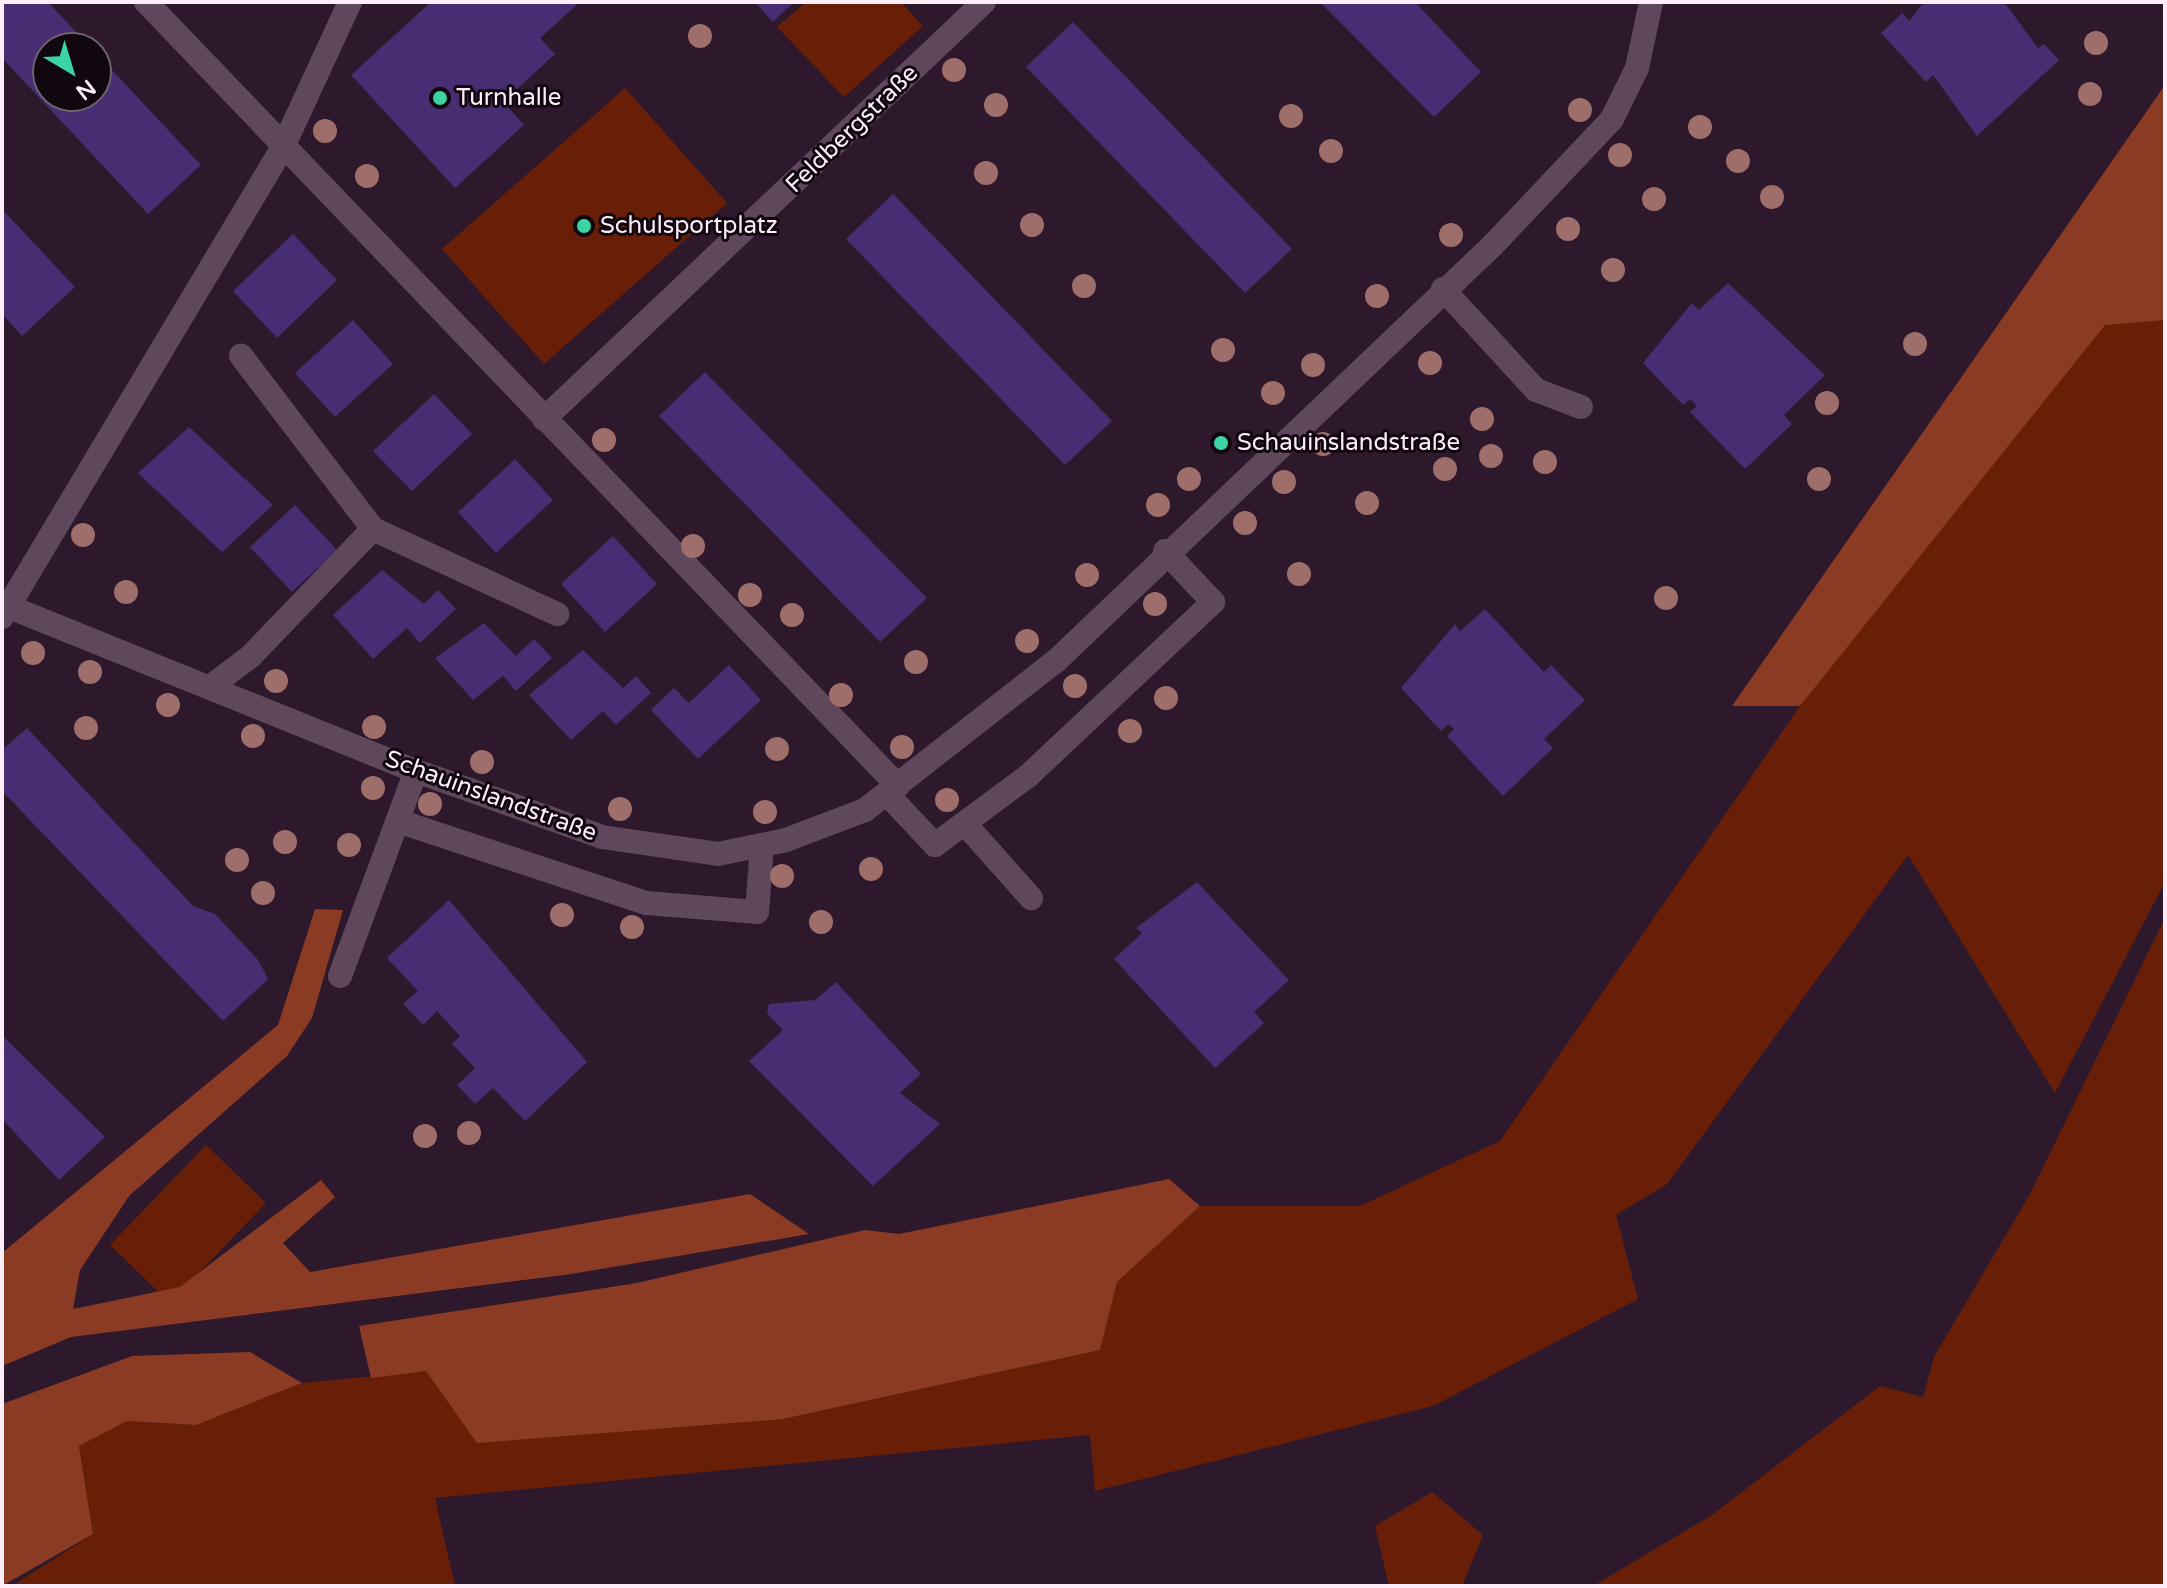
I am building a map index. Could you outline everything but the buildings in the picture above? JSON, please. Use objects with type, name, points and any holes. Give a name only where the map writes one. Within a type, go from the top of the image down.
[{"type":"street","points":[[146,2],[892,790],[935,845],[966,825],[1128,687],[1213,602],[1165,551]]},
{"type":"street","points":[[4,609],[283,147],[350,2]]},
{"type":"street","name":"Feldbergstraße","points":[[544,419],[984,2]]},
{"type":"street","name":"Schauinslandstraße","points":[[4,609],[210,687],[416,771],[602,837],[718,854],[762,845],[865,810],[1056,661],[1165,551],[1443,289],[1612,119],[1637,68],[1651,2]]},
{"type":"street","points":[[1443,289],[1536,390],[1581,407]]},
{"type":"street","points":[[241,356],[373,529],[557,614]]},
{"type":"street","points":[[210,687],[251,656],[373,529]]},
{"type":"street","points":[[340,976],[416,771]]},
{"type":"street","points":[[398,821],[646,903],[757,912],[762,845]]},
{"type":"street","points":[[966,825],[1031,898]]},
{"type":"shaded area","points":[[806,2],[901,2],[923,26],[844,97],[777,27]]},
{"type":"shaded area","points":[[2165,85],[2165,320],[2105,325],[1800,706],[1732,706]]},
{"type":"shaded area","name":"Schulsportplatz","points":[[625,88],[727,203],[544,364],[442,249]]},
{"type":"shaded area","points":[[2165,320],[2165,882],[2055,1093],[1908,855],[1667,1184],[1616,1215],[1638,1299],[1433,1406],[1095,1491],[1090,1435],[435,1498],[455,1586],[12,1586],[93,1534],[79,1446],[127,1421],[196,1425],[302,1383],[426,1371],[783,1419],[1100,1350],[1117,1282],[1200,1206],[1360,1206],[1500,1141],[1800,706],[2050,386],[2105,324]]},
{"type":"shaded area","points":[[315,909],[343,910],[312,1018],[287,1056],[129,1196],[80,1270],[73,1309],[180,1287],[321,1180],[335,1197],[283,1243],[310,1272],[750,1194],[809,1234],[571,1274],[71,1337],[2,1366],[2,1253],[278,1025]]},
{"type":"shaded area","points":[[2165,918],[2165,1586],[1593,1586],[1712,1515],[1880,1386],[1923,1397],[1934,1357],[2030,1194]]},
{"type":"shaded area","points":[[206,1145],[266,1203],[170,1303],[110,1245]]},
{"type":"shaded area","points":[[1169,1179],[1200,1206],[1117,1282],[1100,1350],[783,1419],[477,1443],[426,1371],[371,1378],[359,1326],[637,1283],[865,1230],[899,1234]]},
{"type":"shaded area","points":[[250,1352],[302,1383],[196,1425],[127,1421],[79,1446],[93,1534],[2,1586],[2,1404],[132,1356]]},
{"type":"shaded area","points":[[1432,1492],[1483,1535],[1462,1586],[1389,1586],[1375,1526]]},
{"type":"place","name":"Turnhalle","points":[[440,98]]},
{"type":"place","name":"Schulsportplatz","points":[[584,226]]},
{"type":"place","name":"Schauinslandstraße","points":[[1221,443]]}]
